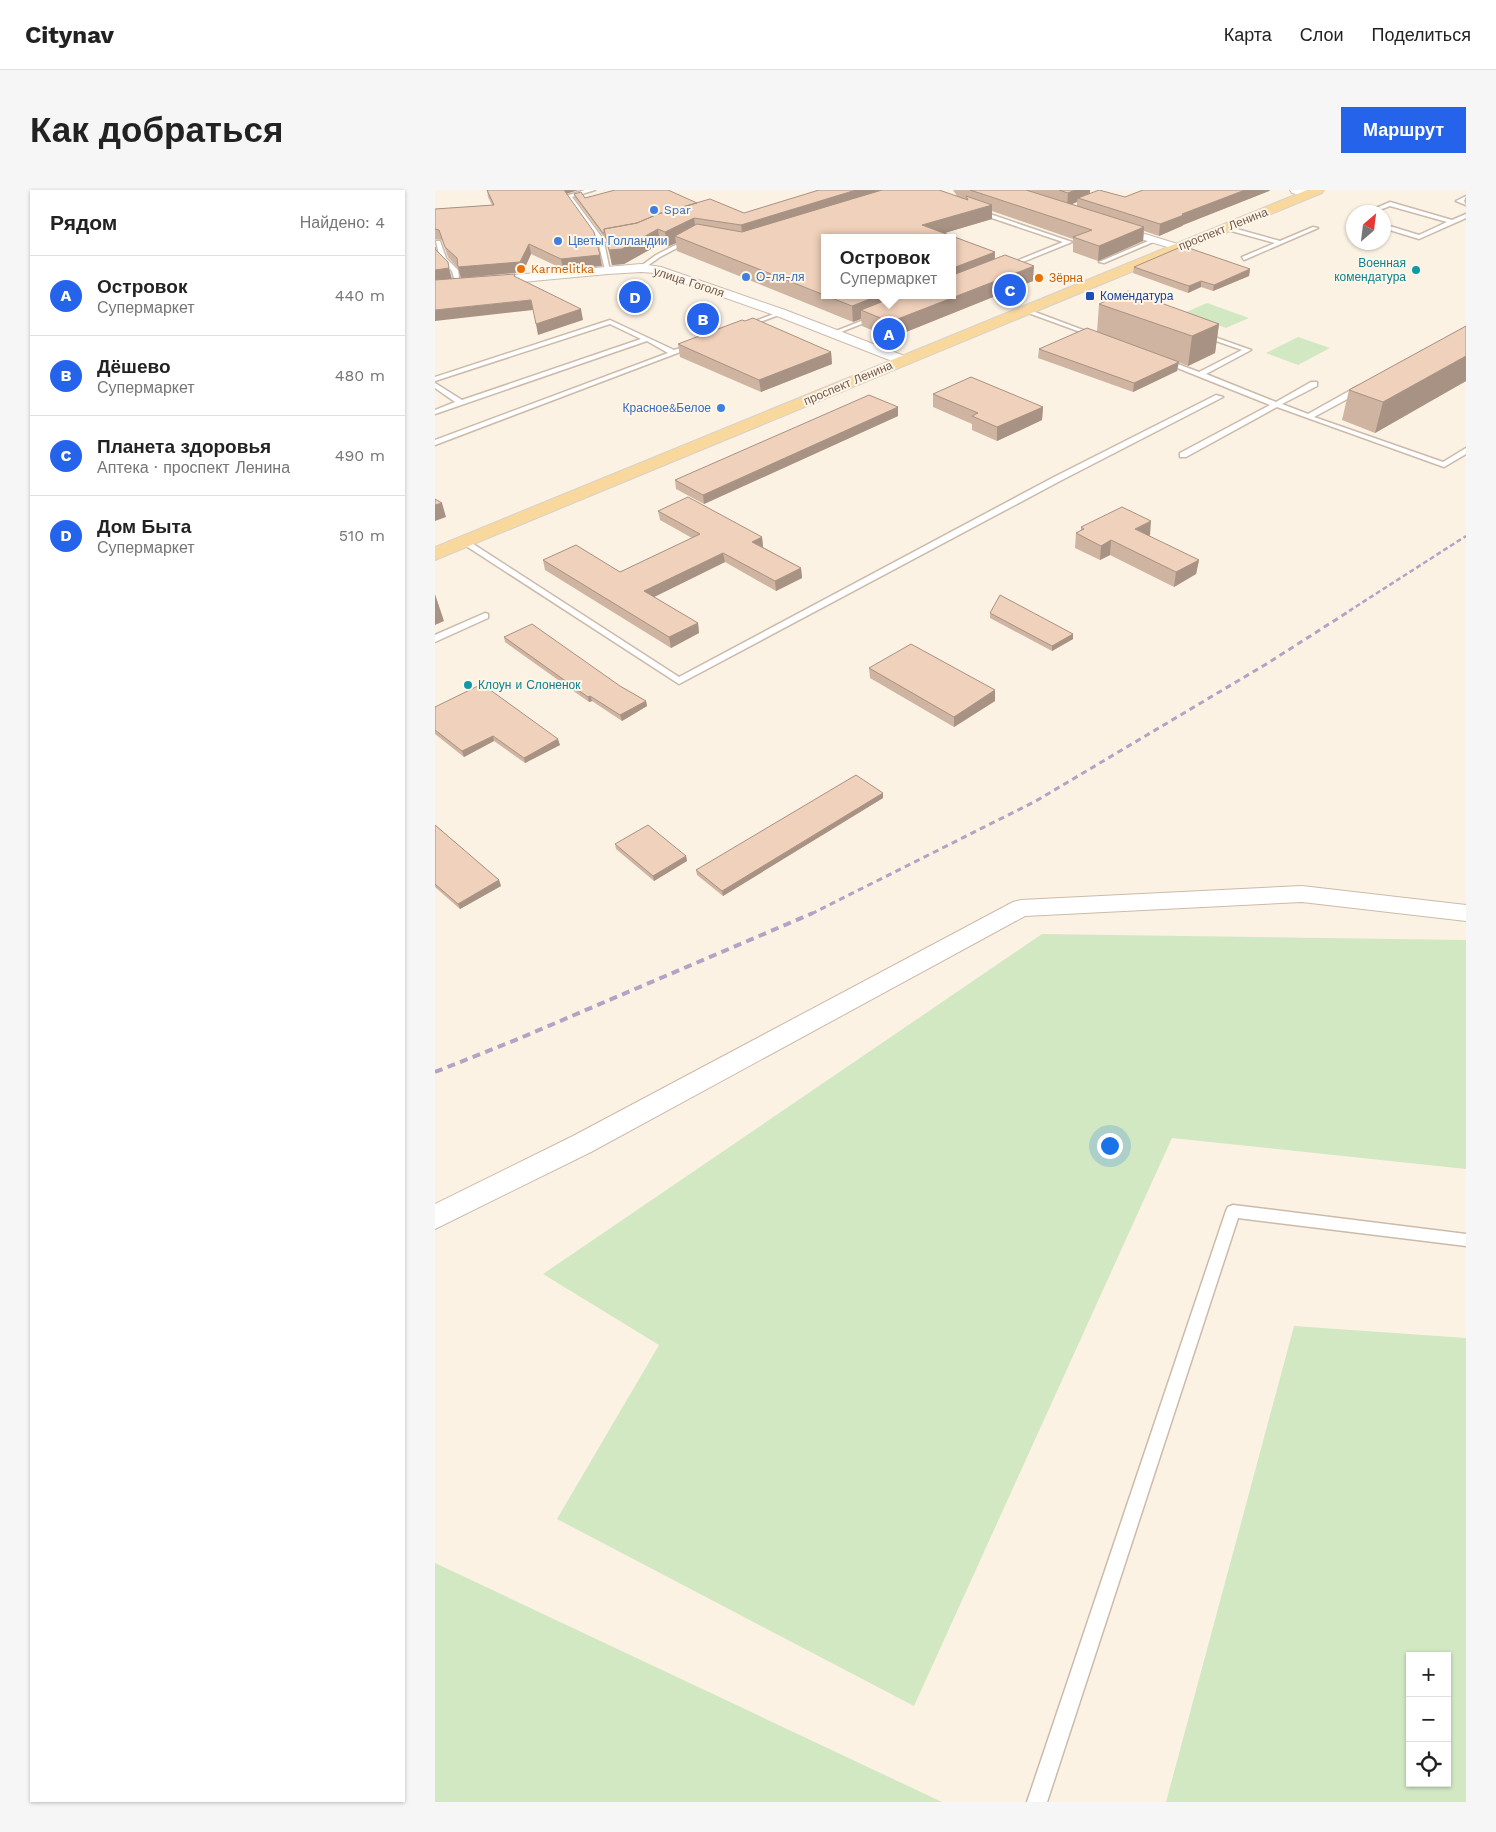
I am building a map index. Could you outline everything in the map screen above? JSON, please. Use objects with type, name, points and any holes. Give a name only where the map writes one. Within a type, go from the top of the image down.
[{"type":"main road","name":"проспект Ленина","points":[[435,554],[1313,192]]},
{"type":"street","points":[[1296,190],[1313,192]]},
{"type":"street","points":[[1100,223],[1177,248]]},
{"type":"street","name":"улица Гоголя","points":[[435,286],[608,270],[641,268],[657,270],[781,313],[902,360]]},
{"type":"street","points":[[435,1217],[582,1144],[1021,908],[1302,894],[1466,913]]},
{"type":"lane","points":[[592,190],[569,196],[601,241],[608,270]]},
{"type":"lane","points":[[1466,198],[1459,201],[1466,203]]},
{"type":"lane","points":[[1388,205],[1390,204],[1452,222]]},
{"type":"lane","points":[[965,207],[1069,242],[997,270]]},
{"type":"lane","points":[[1391,228],[1419,237],[1466,216]]},
{"type":"lane","points":[[1226,228],[1278,242]]},
{"type":"lane","points":[[1244,258],[1278,242],[1315,228]]},
{"type":"lane","points":[[641,268],[658,256],[698,235]]},
{"type":"lane","points":[[601,241],[627,236]]},
{"type":"lane","points":[[1102,262],[1155,240]]},
{"type":"lane","points":[[439,242],[443,259],[455,270],[458,284]]},
{"type":"lane","points":[[1025,310],[1100,337]]},
{"type":"lane","points":[[736,329],[781,313]]},
{"type":"lane","points":[[834,334],[887,313]]},
{"type":"lane","points":[[435,379],[610,322],[674,353]]},
{"type":"lane","points":[[1195,332],[1248,350],[1201,374]]},
{"type":"lane","points":[[435,412],[647,339]]},
{"type":"lane","points":[[435,443],[701,343]]},
{"type":"lane","points":[[1155,357],[1308,417],[1444,465],[1466,450]]},
{"type":"lane","points":[[1183,455],[1314,384]]},
{"type":"lane","points":[[435,385],[461,403]]},
{"type":"lane","points":[[1308,417],[1367,385]]},
{"type":"lane","points":[[464,542],[679,681],[1057,479],[1219,397]]},
{"type":"lane","points":[[435,639],[485,616]]},
{"type":"lane","points":[[1037,1802],[1233,1211],[1466,1240]]},
{"type":"green space","points":[[1207,303],[1249,318],[1226,328],[1184,313]]},
{"type":"green space","points":[[1298,337],[1330,348],[1298,365],[1266,353]]},
{"type":"green space","points":[[1042,934],[1466,940],[1466,1169],[1172,1138],[914,1706],[557,1519],[659,1345],[543,1274]]},
{"type":"green space","points":[[1294,1326],[1466,1338],[1466,1802],[1166,1802]]},
{"type":"green space","points":[[435,1563],[942,1802],[435,1802]]},
{"type":"building","points":[[487,190],[564,190],[594,232],[600,255],[561,259],[529,244],[520,262],[458,267],[457,258],[445,247],[439,230],[435,229],[435,209],[494,205]]},
{"type":"building","points":[[615,190],[668,190],[697,203],[658,214],[637,223],[604,229],[603,233],[574,194],[581,192],[585,198]]},
{"type":"building","points":[[819,190],[856,190],[741,225],[694,218],[665,232],[658,229],[622,249],[609,250],[604,229],[637,223],[658,214],[710,199],[744,213]]},
{"type":"building","points":[[882,190],[939,190],[968,200],[966,196],[992,205],[922,225],[946,234],[821,234],[821,294],[675,236],[697,224],[742,232]]},
{"type":"building","points":[[970,190],[1026,190],[1144,227],[1099,246],[1073,237],[1092,230]]},
{"type":"building","points":[[1059,190],[1075,190],[1068,193]]},
{"type":"building","points":[[1099,190],[1125,197],[1143,190],[1245,190],[1160,224],[1078,198]]},
{"type":"building","points":[[956,238],[995,252],[956,267]]},
{"type":"building","points":[[1183,246],[1250,269],[1214,285],[1201,281],[1189,286],[1134,267]]},
{"type":"building","points":[[435,249],[448,262],[449,268],[435,270]]},
{"type":"building","points":[[1005,255],[1034,266],[956,296],[956,274]]},
{"type":"building","points":[[515,274],[514,276],[581,309],[536,324],[531,300],[435,310],[435,280]]},
{"type":"building","points":[[1128,291],[1219,324],[1192,336],[1099,304]]},
{"type":"building","points":[[834,299],[870,299],[852,306]]},
{"type":"building","points":[[889,299],[949,299],[890,322],[861,310]]},
{"type":"building","points":[[753,318],[831,352],[759,380],[678,344],[742,320],[745,321]]},
{"type":"building","points":[[1466,326],[1466,356],[1383,402],[1349,390]]},
{"type":"building","points":[[1087,328],[1179,362],[1134,383],[1039,349]]},
{"type":"building","points":[[971,377],[1043,407],[997,427],[972,416],[978,413],[933,394]]},
{"type":"building","points":[[869,395],[898,407],[703,495],[675,480]]},
{"type":"building","points":[[688,497],[762,537],[752,542],[801,568],[775,581],[723,553],[644,591],[698,623],[669,637],[543,560],[576,545],[620,572],[700,534],[658,511]]},
{"type":"building","points":[[435,499],[442,503],[435,505]]},
{"type":"building","points":[[1122,507],[1151,521],[1135,529],[1199,560],[1176,572],[1111,540],[1101,546],[1076,533],[1084,529],[1081,527]]},
{"type":"building","points":[[1000,595],[1073,634],[1052,646],[990,613]]},
{"type":"building","points":[[532,624],[620,686],[646,701],[620,715],[590,696],[588,697],[504,637]]},
{"type":"building","points":[[911,644],[995,690],[954,717],[869,668]]},
{"type":"building","points":[[482,684],[558,739],[524,758],[493,736],[462,751],[435,730],[435,707]]},
{"type":"building","points":[[856,775],[883,793],[722,891],[696,870]]},
{"type":"building","points":[[435,825],[499,880],[458,904],[435,884]]},
{"type":"building","points":[[648,825],[686,856],[653,876],[615,844]]},
{"type":"railway","points":[[1349,611],[1466,536]]},
{"type":"railway","points":[[813,913],[1036,801],[1268,663],[1351,610]]},
{"type":"railway","points":[[435,1072],[518,1039],[813,913]]},
{"type":"place","name":"Spar","points":[[654,210]]},
{"type":"place","name":"Цветы Голландии","points":[[558,241]]},
{"type":"place","name":"Karmelitka","points":[[521,269]]},
{"type":"place","name":"Военная комендатура","points":[[1416,270]]},
{"type":"place","name":"О-ля-ля","points":[[746,277]]},
{"type":"place","name":"Зёрна","points":[[1039,278]]},
{"type":"place","name":"Планета здоровья","points":[[1010,290]]},
{"type":"place","name":"Комендатура","points":[[1090,296]]},
{"type":"place","name":"Дом Быта","points":[[635,297]]},
{"type":"place","name":"Дёшево","points":[[703,319]]},
{"type":"place","name":"Островок","points":[[889,334]]},
{"type":"place","name":"Красное&Белое","points":[[721,408]]},
{"type":"place","name":"Клоун и Слоненок","points":[[468,685]]}]
